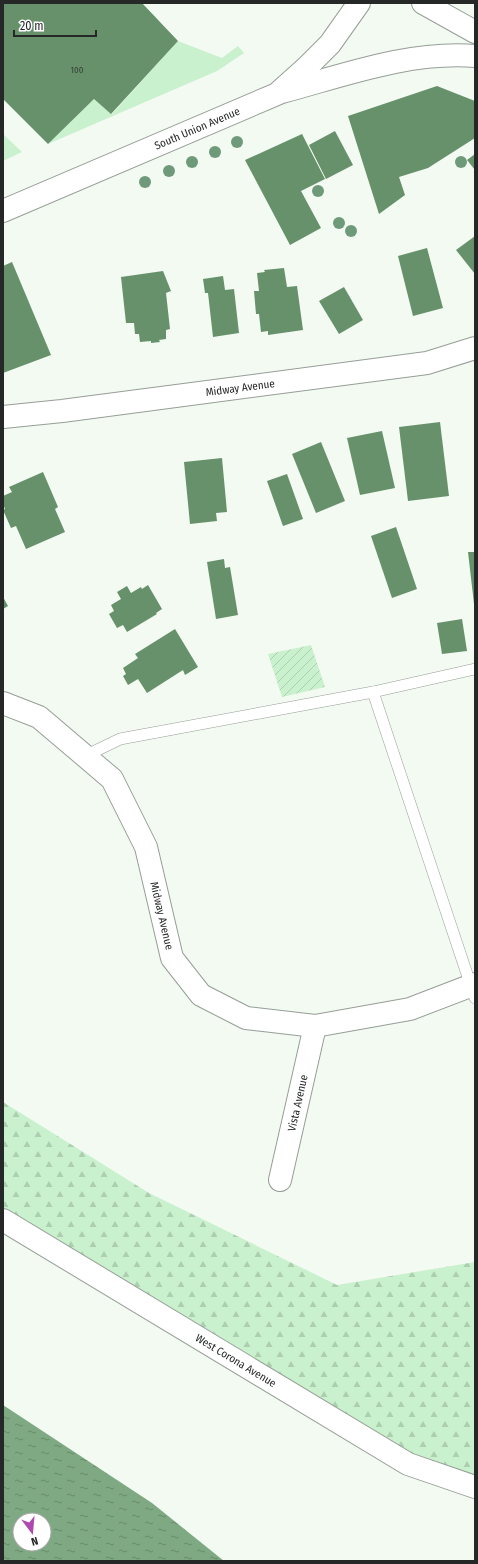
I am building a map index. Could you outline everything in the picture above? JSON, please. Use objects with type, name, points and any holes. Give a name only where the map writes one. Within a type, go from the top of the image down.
[{"type":"street","name":"South Union Avenue","points":[[3,210],[277,94],[330,44],[359,3]]},
{"type":"street","points":[[423,3],[475,32]]},
{"type":"street","points":[[277,94],[369,68],[424,57],[475,56]]},
{"type":"street","name":"Midway Avenue","points":[[3,417],[62,411],[427,363],[475,348]]},
{"type":"street","name":"Midway Avenue","points":[[3,703],[39,717],[112,779],[146,847],[172,958],[202,995],[246,1018],[316,1026],[410,1009],[474,989]]},
{"type":"street","name":"Vista Avenue","points":[[280,1180],[316,1026]]},
{"type":"street","name":"West Corona Avenue","points":[[3,1220],[408,1464],[475,1487]]},
{"type":"lane","points":[[85,756],[120,739],[374,692],[475,669]]},
{"type":"lane","points":[[374,692],[474,989]]},
{"type":"green space","points":[[178,41],[222,58],[238,46],[244,53],[217,71],[48,144],[94,99],[112,114]]},
{"type":"green space","points":[[3,134],[22,152],[3,161]]},
{"type":"green space","points":[[311,645],[325,687],[282,697],[268,654]]},
{"type":"green space","points":[[3,1102],[149,1193],[337,1285],[475,1262],[475,1487],[408,1464],[3,1220]]},
{"type":"water","points":[[3,1405],[152,1503],[224,1561],[3,1561]]},
{"type":"building","points":[[3,3],[142,3],[178,41],[111,114],[94,99],[48,144],[3,99]]},
{"type":"building","points":[[437,86],[475,101],[475,138],[428,168],[399,177],[405,195],[379,214],[348,116]]},
{"type":"building","points":[[335,131],[353,165],[326,179],[309,145]]},
{"type":"building","points":[[302,134],[325,179],[301,191],[321,228],[290,245],[245,160]]},
{"type":"building","points":[[475,154],[475,170],[467,160]]},
{"type":"building","points":[[475,236],[475,274],[456,250]]},
{"type":"building","points":[[427,248],[443,308],[413,316],[398,256]]},
{"type":"building","points":[[12,262],[51,355],[3,373],[3,266]]},
{"type":"building","points":[[284,268],[287,287],[297,286],[303,330],[268,335],[268,331],[261,332],[259,314],[256,314],[254,291],[259,291],[257,273],[265,272],[264,270]]},
{"type":"building","points":[[163,271],[171,291],[166,293],[170,329],[166,330],[166,339],[159,340],[160,342],[140,342],[139,334],[135,334],[134,323],[126,323],[121,277]]},
{"type":"building","points":[[223,276],[225,290],[234,289],[239,333],[213,337],[208,293],[205,293],[203,279]]},
{"type":"building","points":[[344,287],[363,320],[339,334],[319,301]]},
{"type":"building","points":[[440,422],[449,496],[408,501],[399,427]]},
{"type":"building","points":[[382,431],[395,488],[360,495],[347,438]]},
{"type":"building","points":[[321,442],[345,501],[316,513],[292,454]]},
{"type":"building","points":[[222,458],[227,512],[216,513],[217,521],[190,524],[184,462]]},
{"type":"building","points":[[43,472],[58,507],[55,509],[65,532],[26,549],[16,526],[11,528],[3,510],[5,509],[3,504],[3,496],[12,492],[9,487]]},
{"type":"building","points":[[287,474],[303,519],[283,526],[267,481]]},
{"type":"building","points":[[396,527],[417,589],[392,598],[371,536]]},
{"type":"building","points":[[468,552],[475,552],[475,604],[474,604]]},
{"type":"building","points":[[224,559],[225,568],[230,567],[238,615],[216,619],[207,562]]},
{"type":"building","points":[[148,585],[162,609],[156,613],[157,614],[127,632],[123,625],[117,628],[109,614],[114,611],[111,605],[121,599],[117,592],[127,586],[131,593]]},
{"type":"building","points":[[3,597],[8,606],[3,609]]},
{"type":"building","points":[[462,619],[467,651],[442,654],[437,623]]},
{"type":"building","points":[[175,629],[198,667],[185,675],[183,670],[147,693],[138,679],[128,685],[123,676],[126,674],[123,668],[138,658],[135,654]]}]
